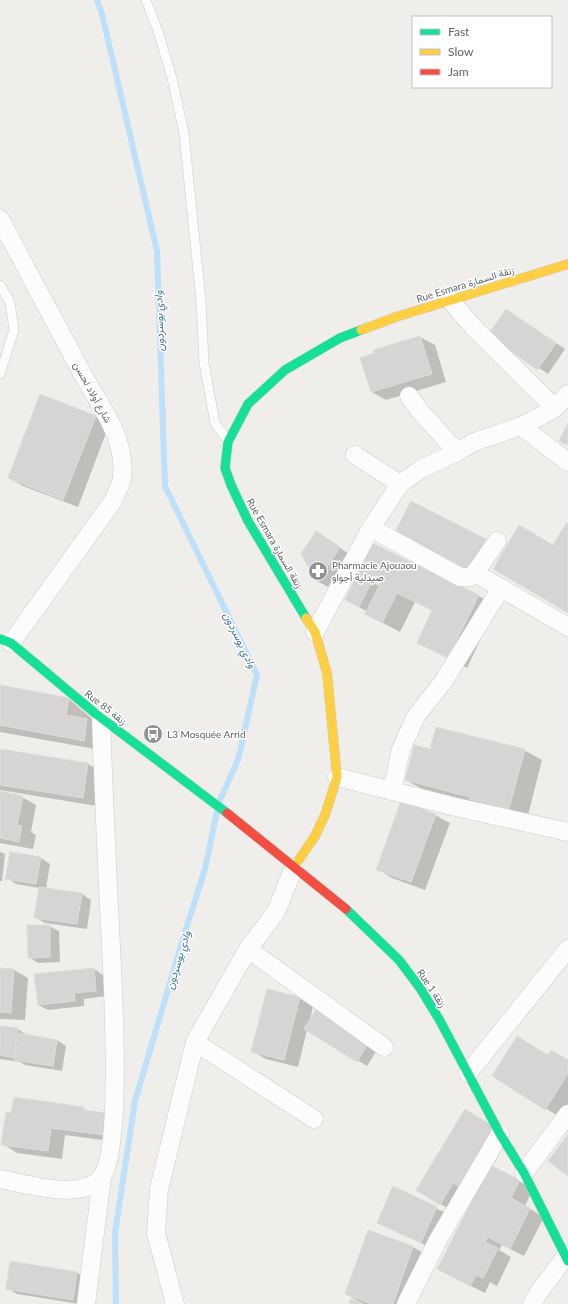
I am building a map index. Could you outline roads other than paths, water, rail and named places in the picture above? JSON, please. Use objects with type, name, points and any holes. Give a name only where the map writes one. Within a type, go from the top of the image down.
[{"type":"street","name":"شارع أولاد لحسن","points":[[0,219],[91,389],[110,421],[122,460],[123,478],[113,501],[5,641]]},
{"type":"street","name":"Rue Esmara زنقة السمارة","points":[[294,866],[315,836],[325,814],[337,777],[327,673],[315,632],[248,521],[231,485],[225,468],[228,442],[248,404],[285,370],[340,338],[396,317],[568,264]]},
{"type":"street","points":[[450,300],[473,326],[555,408]]},
{"type":"street","points":[[315,632],[372,528],[400,484],[421,469],[474,442],[521,426],[555,408],[568,394]]},
{"type":"street","points":[[409,396],[457,452]]},
{"type":"street","points":[[521,426],[568,462]]},
{"type":"street","points":[[355,455],[400,484]]},
{"type":"street","points":[[372,528],[460,577],[470,576],[475,573],[497,541]]},
{"type":"street","points":[[475,573],[568,627]]},
{"type":"street","points":[[392,791],[401,749],[416,716],[443,682],[501,588]]},
{"type":"street","name":"Rue 85 زنقة","points":[[5,641],[101,717],[199,791]]},
{"type":"street","points":[[86,1304],[102,1177],[108,1163],[114,1115],[114,1045],[101,717]]},
{"type":"street","points":[[337,777],[456,807],[567,830]]},
{"type":"street","name":"Rue زنقة 1","points":[[199,791],[350,912],[399,960],[436,1013],[500,1134],[524,1173],[567,1258]]},
{"type":"street","points":[[175,1304],[156,1234],[159,1189],[195,1042],[248,949],[276,912],[294,866]]},
{"type":"street","points":[[248,949],[384,1047]]},
{"type":"street","points":[[468,1073],[568,949]]},
{"type":"street","points":[[195,1042],[314,1119]]},
{"type":"street","points":[[524,1173],[568,1114]]},
{"type":"street","points":[[406,1304],[438,1240],[500,1134]]},
{"type":"street","points":[[0,1179],[60,1190],[77,1190],[94,1184],[102,1177]]},
{"type":"street","points":[[532,1304],[539,1292],[567,1258]]},
{"type":"lane","points":[[146,0],[158,31],[172,78],[184,133],[201,301],[204,363],[215,423],[228,442]]},
{"type":"lane","points":[[0,285],[10,302],[14,330],[0,374]]},
{"type":"waterway","name":"وادي بوسردون","points":[[97,0],[102,14],[157,251],[165,486],[257,675],[238,760],[219,802]]},
{"type":"waterway","name":"وادي بوسردون","points":[[116,1304],[115,1233],[135,1101],[205,869],[217,811]]},
{"type":"place","name":"Pharmacie Ajouaou صيدلية أجواو","points":[[318,571]]},
{"type":"place","name":"L3 Mosquée Arrid","points":[[153,734]]}]
